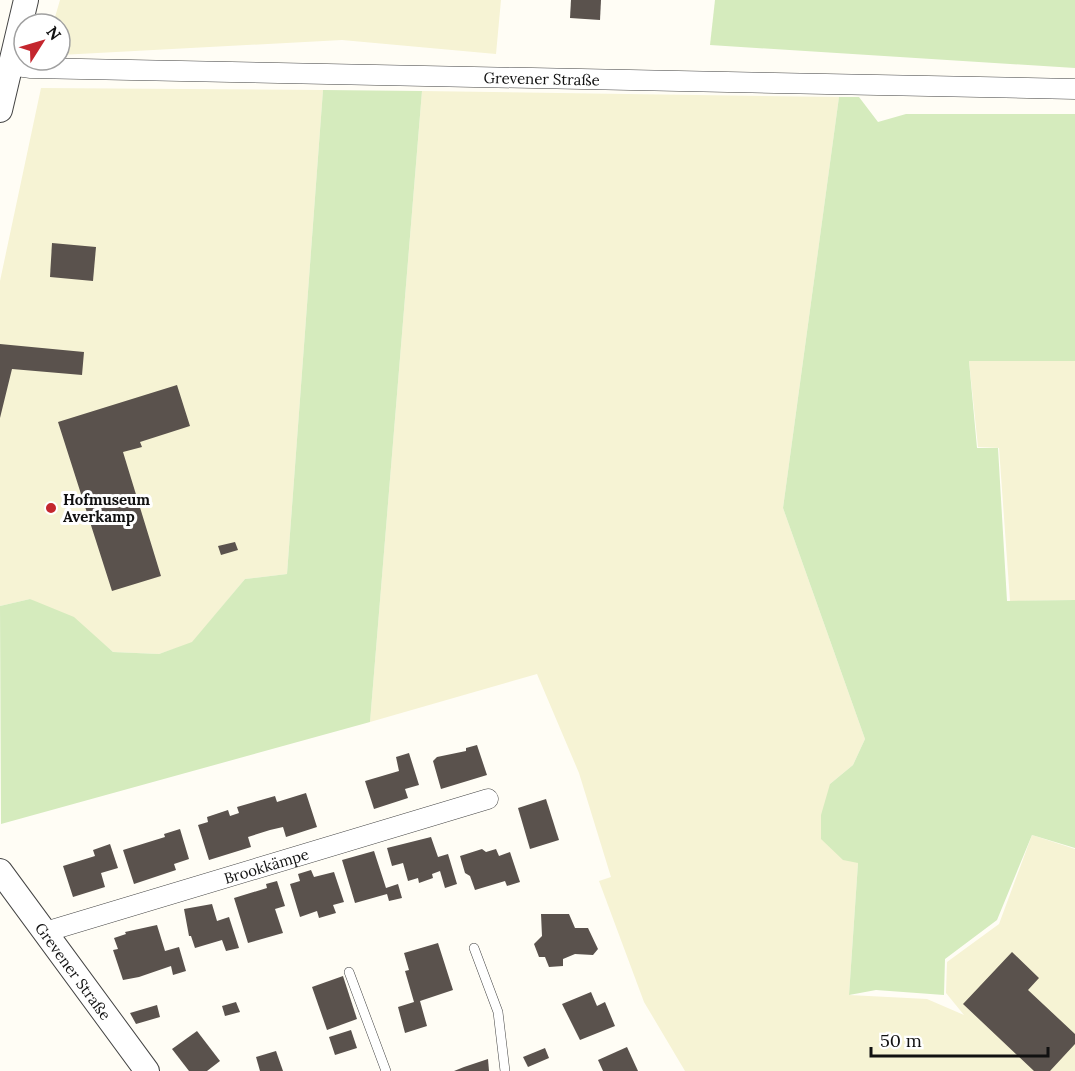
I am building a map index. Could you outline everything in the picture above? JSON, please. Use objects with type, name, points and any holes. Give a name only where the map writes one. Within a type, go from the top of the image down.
[{"type":"street","points":[[0,110],[26,0]]},
{"type":"street","name":"Grevener Straße","points":[[10,65],[31,68],[1075,89]]},
{"type":"street","name":"Brookkämpe","points":[[45,932],[488,799]]},
{"type":"street","name":"Grevener Straße","points":[[0,872],[147,1071]]},
{"type":"lane","points":[[474,948],[498,1012],[505,1071]]},
{"type":"lane","points":[[349,972],[386,1071]]},
{"type":"shaded area","points":[[60,0],[501,0],[496,54],[342,40],[72,54],[72,12],[56,12]]},
{"type":"shaded area","points":[[41,88],[323,90],[287,574],[245,579],[192,643],[159,654],[113,652],[100,641],[30,599],[0,606],[0,281]]},
{"type":"shaded area","points":[[422,91],[839,97],[783,508],[865,739],[853,765],[830,784],[858,863],[849,995],[927,999],[964,1015],[946,993],[947,962],[999,924],[1032,835],[1075,849],[1075,1071],[685,1071],[644,1002],[599,881],[611,877],[579,773],[537,674],[370,722]]},
{"type":"shaded area","points":[[969,361],[1075,361],[1075,600],[1010,601],[999,448],[978,447]]},
{"type":"green space","points":[[715,0],[1075,0],[1075,68],[710,45]]},
{"type":"green space","points":[[323,90],[422,91],[370,722],[1,824],[0,606],[30,599],[74,617],[113,652],[159,654],[192,642],[245,579],[287,574]]},
{"type":"green space","points":[[839,97],[859,97],[878,122],[906,114],[1075,114],[1075,361],[969,361],[977,448],[998,448],[1007,601],[1075,600],[1075,848],[1032,835],[997,920],[945,959],[944,995],[876,990],[849,995],[858,863],[843,860],[821,839],[821,815],[830,784],[853,765],[865,739],[783,508]]},
{"type":"building","points":[[571,0],[601,0],[600,20],[570,18]]},
{"type":"building","points":[[52,243],[96,247],[93,281],[50,277]]},
{"type":"building","points":[[0,344],[84,352],[82,375],[12,369],[0,418]]},
{"type":"building","points":[[177,385],[190,426],[140,442],[142,447],[123,452],[161,576],[112,591],[58,422]]},
{"type":"building","points":[[235,542],[238,550],[221,555],[218,546]]},
{"type":"building","points":[[477,745],[487,775],[441,789],[433,761],[437,757],[466,751],[466,748]]},
{"type":"building","points":[[409,753],[419,785],[405,789],[408,798],[374,809],[365,781],[399,771],[396,757]]},
{"type":"building","points":[[306,793],[317,827],[286,837],[283,827],[270,830],[248,837],[251,847],[209,860],[198,825],[208,822],[207,817],[228,810],[230,816],[239,813],[237,807],[275,796],[277,802]]},
{"type":"building","points":[[546,799],[559,840],[530,849],[518,808]]},
{"type":"building","points":[[180,829],[189,859],[174,864],[176,870],[134,884],[123,850],[165,837],[164,834]]},
{"type":"building","points":[[431,837],[438,857],[448,854],[457,884],[445,888],[440,871],[432,874],[433,878],[419,883],[418,878],[408,881],[403,863],[392,866],[387,848]]},
{"type":"building","points":[[110,844],[118,868],[101,873],[105,887],[73,897],[63,866],[95,856],[93,850]]},
{"type":"building","points":[[482,849],[486,852],[496,849],[499,856],[510,852],[520,882],[507,886],[505,881],[475,890],[470,876],[465,873],[460,856]]},
{"type":"building","points":[[374,851],[386,888],[398,884],[402,898],[389,901],[387,894],[355,903],[342,860]]},
{"type":"building","points":[[311,870],[314,877],[334,872],[344,902],[333,905],[336,913],[319,918],[317,911],[300,917],[290,884],[300,881],[298,874]]},
{"type":"building","points":[[277,881],[285,906],[275,909],[283,933],[248,943],[234,898],[267,888],[266,884]]},
{"type":"building","points":[[212,904],[217,921],[229,917],[239,948],[226,951],[222,940],[195,948],[189,936],[184,909]]},
{"type":"building","points":[[541,914],[569,914],[575,928],[588,928],[598,949],[593,955],[575,954],[563,959],[563,966],[549,967],[545,957],[539,957],[534,944],[542,936]]},
{"type":"building","points":[[157,925],[165,951],[179,947],[186,971],[173,975],[171,966],[123,980],[113,950],[118,949],[114,938],[126,934],[125,932]]},
{"type":"building","points":[[438,943],[453,990],[420,1001],[427,1026],[405,1033],[398,1007],[414,1002],[405,971],[409,970],[404,953]]},
{"type":"building","points":[[1012,952],[1039,978],[1028,990],[1075,1034],[1075,1044],[1050,1071],[1034,1071],[963,1004]]},
{"type":"building","points":[[343,976],[357,1019],[327,1030],[312,987]]},
{"type":"building","points":[[591,992],[597,1006],[605,1002],[615,1026],[580,1040],[562,1004]]},
{"type":"building","points":[[236,1002],[240,1012],[225,1016],[222,1006]]},
{"type":"building","points":[[157,1005],[160,1017],[136,1024],[130,1013]]},
{"type":"building","points":[[351,1030],[357,1048],[335,1055],[329,1037]]},
{"type":"building","points":[[197,1031],[220,1061],[207,1071],[189,1071],[172,1049]]},
{"type":"building","points":[[627,1047],[638,1071],[603,1071],[598,1060]]},
{"type":"building","points":[[545,1048],[549,1058],[528,1067],[523,1057]]},
{"type":"building","points":[[276,1051],[283,1071],[260,1071],[256,1057]]},
{"type":"building","points":[[488,1059],[489,1071],[454,1071],[464,1067]]},
{"type":"place","name":"Hofmuseum Averkamp","points":[[51,508]]}]
